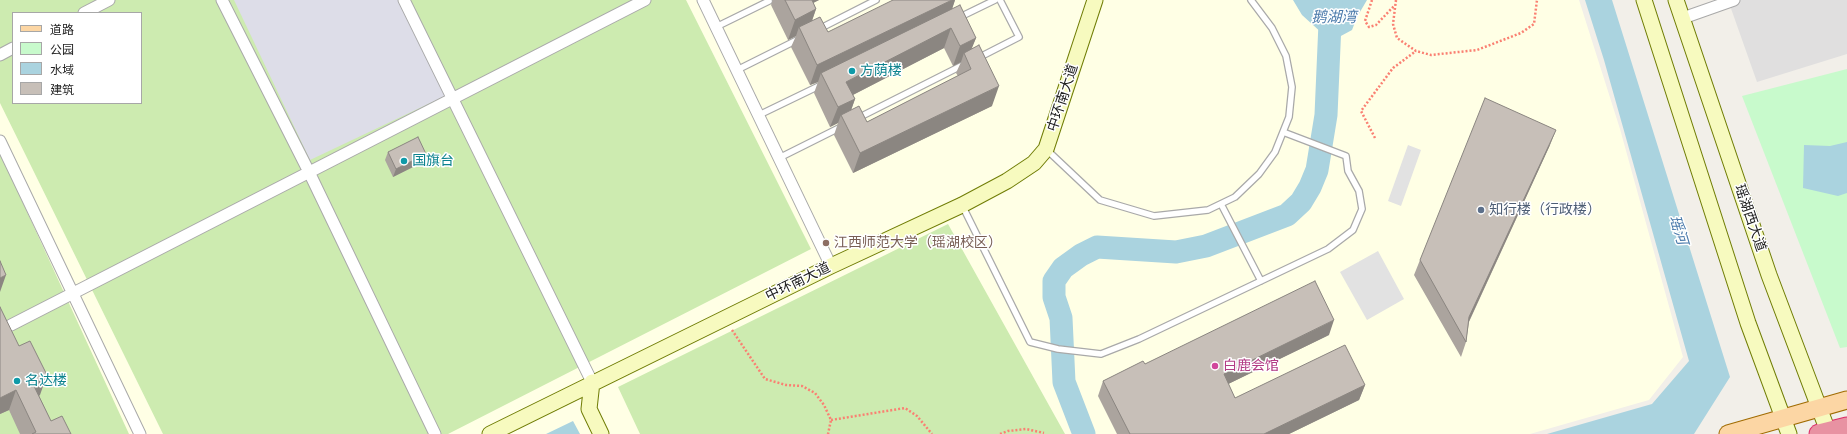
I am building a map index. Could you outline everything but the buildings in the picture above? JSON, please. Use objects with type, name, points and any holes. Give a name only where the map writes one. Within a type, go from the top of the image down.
[{"type":"highway","points":[[1826,433],[1847,426]]},
{"type":"main road","name":"中环南大道","points":[[490,434],[592,382],[831,266],[962,205],[1007,181],[1034,163],[1046,149],[1095,0]]},
{"type":"main road","points":[[1644,0],[1748,323],[1789,434]]},
{"type":"main road","name":"瑶湖西大道","points":[[1676,0],[1769,275],[1819,408],[1826,433]]},
{"type":"main road","points":[[592,382],[589,409],[601,434]]},
{"type":"main road","points":[[1728,434],[1847,400]]},
{"type":"street","points":[[86,12],[110,0]]},
{"type":"street","points":[[222,0],[309,172],[435,434]]},
{"type":"street","points":[[404,0],[592,382]]},
{"type":"street","points":[[11,324],[645,0]]},
{"type":"street","points":[[703,0],[831,266]]},
{"type":"street","points":[[1683,18],[1734,0]]},
{"type":"street","points":[[0,55],[12,49]]},
{"type":"street","points":[[0,141],[140,434]]},
{"type":"lane","points":[[813,32],[876,0]]},
{"type":"lane","points":[[952,21],[995,0]]},
{"type":"lane","points":[[779,158],[1019,37],[1000,0]]},
{"type":"lane","points":[[1046,149],[1100,200],[1154,216],[1208,210],[1235,197],[1259,174],[1275,152],[1289,117],[1292,87],[1286,56],[1272,28],[1250,0]]},
{"type":"lane","points":[[716,27],[769,1]]},
{"type":"lane","points":[[737,70],[806,35]]},
{"type":"lane","points":[[759,115],[830,80]]},
{"type":"lane","points":[[962,205],[1030,342],[1058,349],[1101,354],[1139,338],[1261,281],[1328,248],[1353,230],[1362,209],[1359,191],[1348,171],[1346,156],[1283,132]]},
{"type":"lane","points":[[1220,204],[1261,281]]},
{"type":"path","points":[[1372,0],[1365,21],[1369,27],[1376,25],[1394,6]]},
{"type":"path","points":[[1396,0],[1392,24],[1397,38],[1416,51],[1430,56],[1477,50],[1522,33],[1534,24],[1536,0]]},
{"type":"path","points":[[1375,138],[1361,111],[1393,68],[1416,51]]},
{"type":"path","points":[[724,318],[765,379],[786,385],[802,386],[815,393],[824,405],[831,420],[828,434]]},
{"type":"path","points":[[831,420],[905,408],[917,416],[932,434]]},
{"type":"path","points":[[1000,434],[1008,431],[1026,429],[1044,433]]},
{"type":"shaded area","name":"江西师范大学（瑶湖校区）","points":[[0,0],[1579,0],[1620,129],[1683,357],[1649,400],[1530,434],[0,434]]},
{"type":"shaded area","points":[[234,0],[401,0],[445,96],[310,160]]},
{"type":"shaded area","points":[[1728,0],[1847,0],[1847,54],[1757,82]]},
{"type":"shaded area","points":[[1408,145],[1421,150],[1401,206],[1388,201]]},
{"type":"shaded area","points":[[1378,251],[1404,299],[1367,320],[1340,272]]},
{"type":"green space","points":[[0,0],[686,0],[811,249],[448,434],[163,434],[0,103]]},
{"type":"green space","points":[[1847,69],[1847,347],[1840,348],[1742,96]]},
{"type":"green space","points":[[0,153],[129,434],[0,434]]},
{"type":"green space","points":[[948,224],[1065,434],[640,434],[618,387]]},
{"type":"water","name":"鹅湖湾","points":[[1293,0],[1367,0],[1357,17],[1352,30],[1339,37],[1323,34],[1302,15]]},
{"type":"water","name":"瑶河","points":[[1585,0],[1612,0],[1730,377],[1694,434],[1547,434],[1652,404],[1689,361],[1604,60]]},
{"type":"water","points":[[1847,142],[1847,193],[1838,196],[1803,188],[1804,145],[1830,146]]},
{"type":"water","points":[[573,421],[580,434],[546,434]]},
{"type":"waterway","points":[[1084,434],[1064,382],[1061,318],[1054,297],[1054,281],[1063,268],[1081,255],[1097,247],[1176,252],[1206,246],[1287,215],[1301,202],[1310,187],[1317,170],[1326,115],[1331,0]]},
{"type":"place","name":"方荫楼","points":[[852,71]]},
{"type":"place","name":"国旗台","points":[[404,161]]},
{"type":"place","name":"知行楼（行政楼）","points":[[1481,210]]},
{"type":"place","name":"江西师范大学（瑶湖校区）","points":[[826,243]]},
{"type":"place","name":"白鹿会馆","points":[[1215,366]]},
{"type":"place","name":"名达楼","points":[[17,381]]}]
